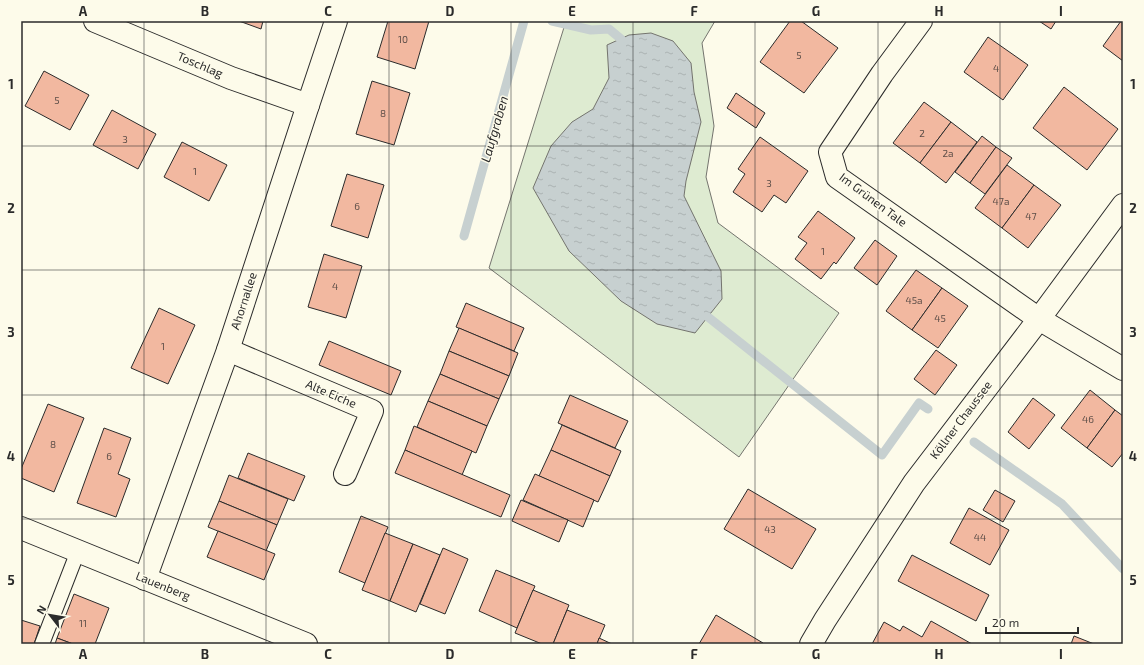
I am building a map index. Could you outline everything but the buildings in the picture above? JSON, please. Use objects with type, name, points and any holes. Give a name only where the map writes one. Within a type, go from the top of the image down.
[{"type":"street","name":"Toschlag","points":[[95,21],[231,78],[308,105]]},
{"type":"street","name":"Ahornallee","points":[[145,579],[228,350],[336,21]]},
{"type":"street","name":"Im Grünen Tale","points":[[921,21],[882,74],[830,152],[837,176],[1039,319]]},
{"type":"street","name":"Köllner Chaussee","points":[[811,644],[914,483],[1039,319],[1123,204]]},
{"type":"street","points":[[1039,319],[1123,369]]},
{"type":"street","name":"Alte Eiche","points":[[228,350],[372,411],[345,474]]},
{"type":"street","name":"Lauenberg","points":[[21,528],[306,644]]},
{"type":"lane","points":[[42,644],[78,551]]},
{"type":"green space","points":[[566,21],[715,21],[702,43],[714,126],[706,177],[718,223],[839,313],[739,457],[489,268]]},
{"type":"water","points":[[651,33],[673,41],[691,63],[694,92],[701,122],[686,181],[684,196],[721,271],[722,299],[695,333],[657,324],[621,301],[569,251],[533,188],[551,146],[572,122],[593,109],[609,78],[607,45],[629,35]]},
{"type":"waterway","name":"Laufgraben","points":[[464,236],[524,21]]},
{"type":"waterway","points":[[552,21],[591,30],[609,29],[621,39]]},
{"type":"waterway","points":[[708,317],[882,455],[919,403],[928,409]]},
{"type":"waterway","points":[[974,442],[1062,504],[1123,569]]}]
